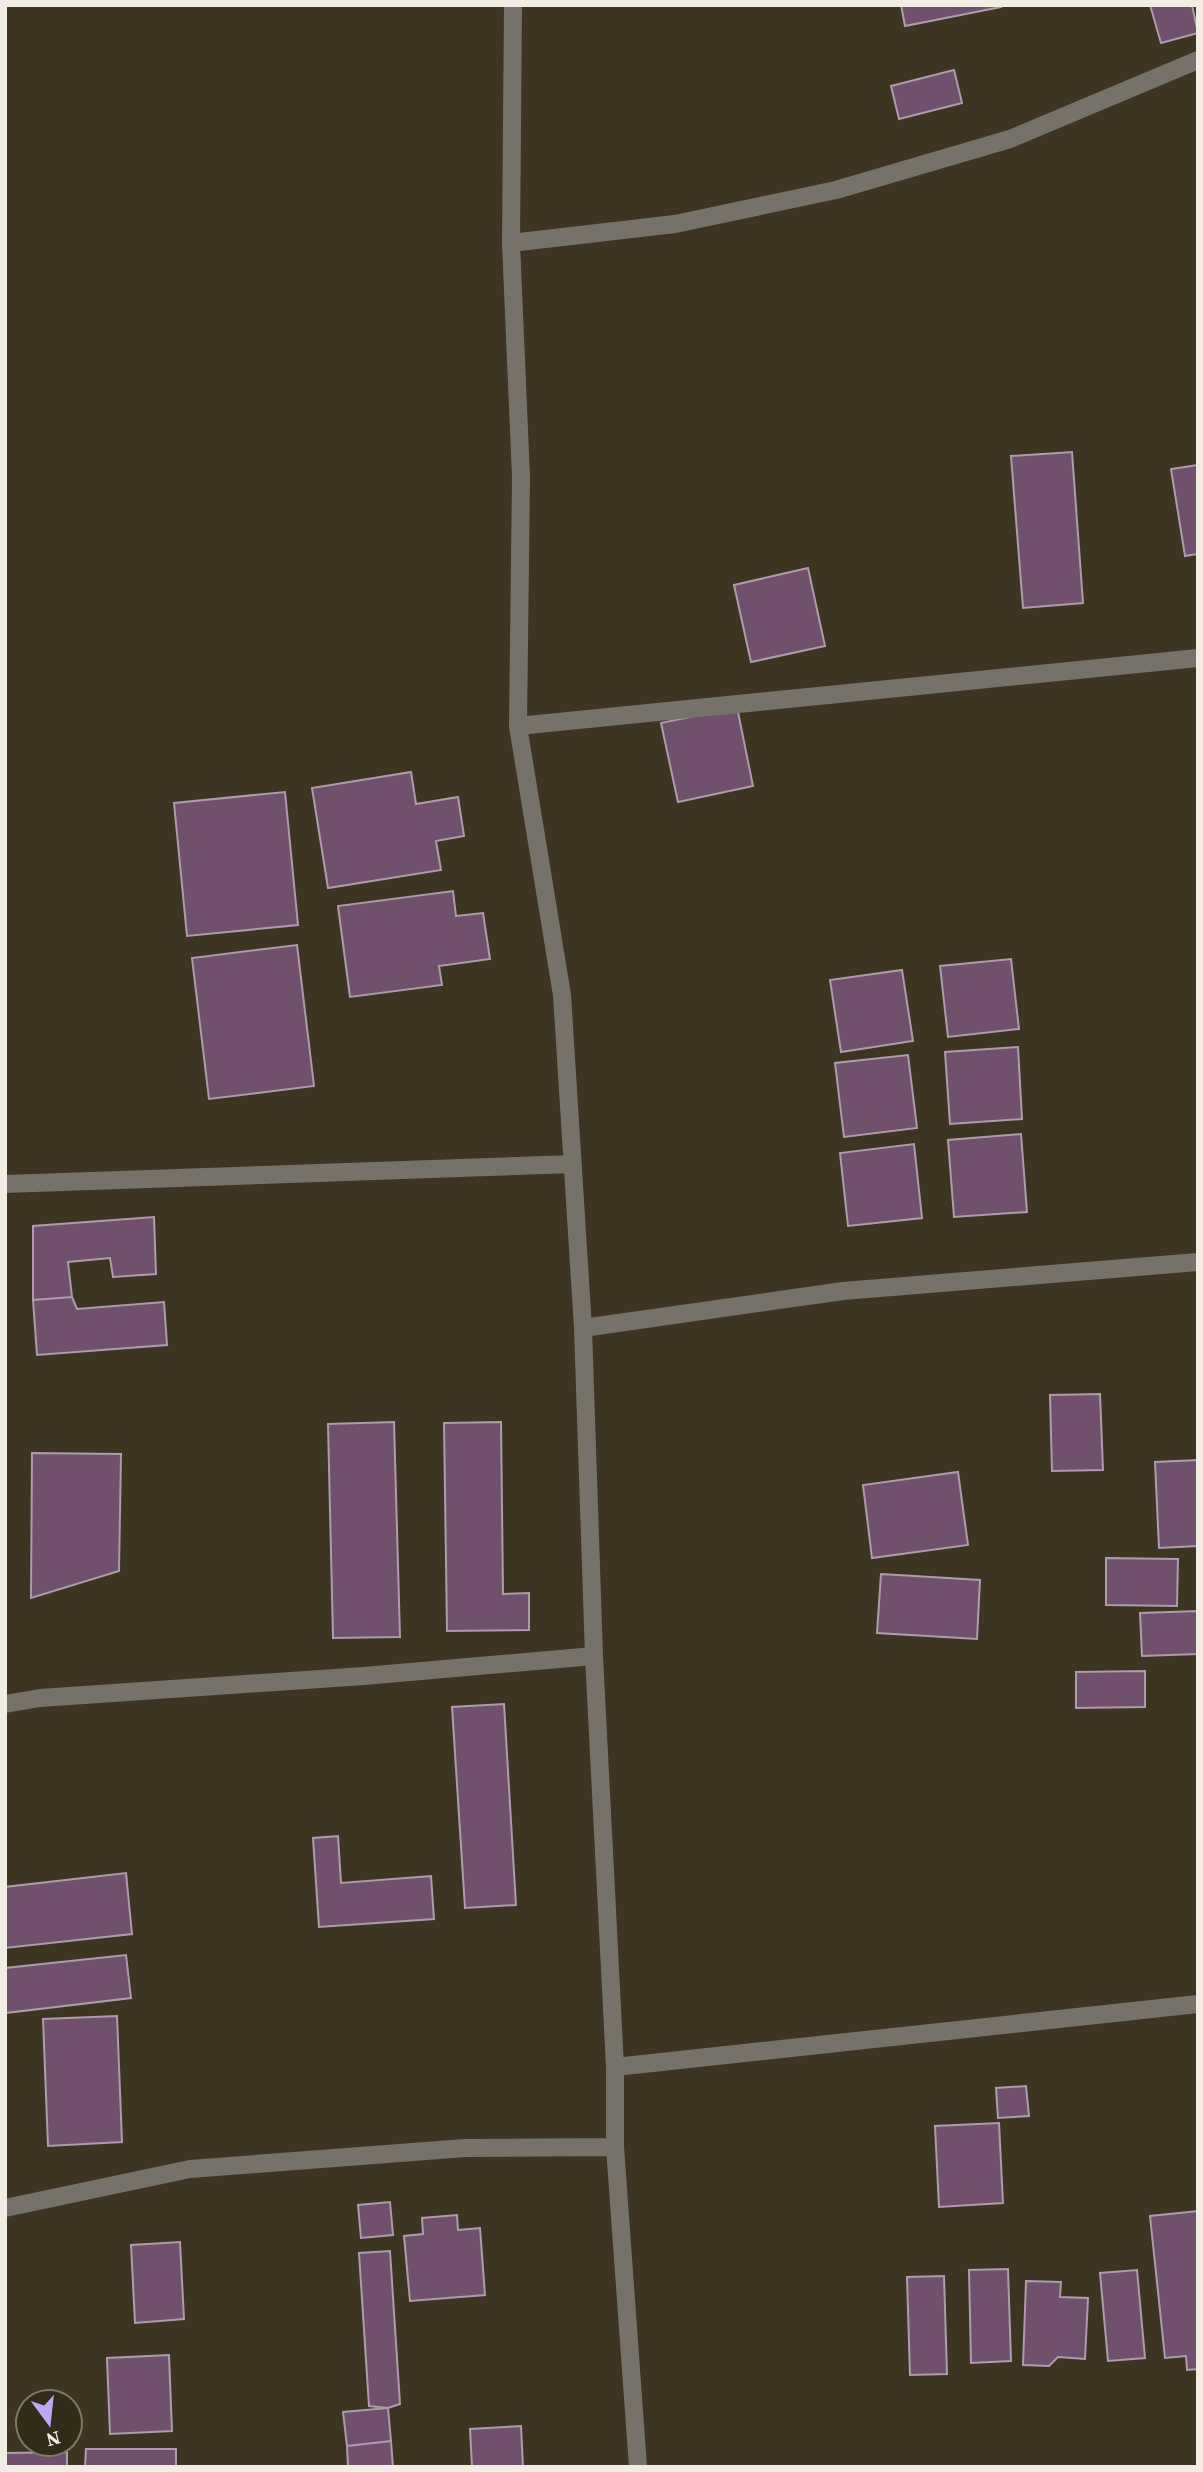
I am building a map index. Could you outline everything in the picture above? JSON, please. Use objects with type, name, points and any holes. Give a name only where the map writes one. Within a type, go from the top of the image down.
[{"type":"street","points":[[513,5],[511,243],[521,477],[518,726],[562,995],[583,1328],[594,1656],[615,2067],[615,2147],[638,2467]]},
{"type":"street","points":[[511,243],[675,224],[836,190],[1010,139],[1198,60]]},
{"type":"street","points":[[518,726],[1198,658]]},
{"type":"street","points":[[5,1184],[573,1164]]},
{"type":"street","points":[[583,1328],[843,1291],[1198,1262]]},
{"type":"street","points":[[5,1704],[40,1698],[364,1676],[594,1656]]},
{"type":"street","points":[[615,2067],[1198,2004]]},
{"type":"street","points":[[5,2208],[190,2169],[465,2148],[615,2147]]},
{"type":"building","points":[[901,5],[1000,5],[1001,7],[905,26]]},
{"type":"building","points":[[1150,5],[1192,5],[1198,33],[1161,43]]},
{"type":"building","points":[[954,70],[962,103],[899,119],[891,86]]},
{"type":"building","points":[[1072,452],[1083,603],[1023,608],[1011,456]]},
{"type":"building","points":[[1198,465],[1198,554],[1185,556],[1171,469]]},
{"type":"building","points":[[808,568],[825,646],[751,662],[734,585]]},
{"type":"building","points":[[737,707],[753,786],[678,802],[661,723]]},
{"type":"building","points":[[411,772],[416,804],[458,797],[464,836],[436,841],[441,870],[328,888],[312,788]]},
{"type":"building","points":[[285,792],[298,925],[187,936],[174,803]]},
{"type":"building","points":[[453,891],[456,916],[483,913],[490,959],[439,966],[442,985],[350,997],[338,906]]},
{"type":"building","points":[[297,945],[314,1086],[209,1099],[192,958]]},
{"type":"building","points":[[1011,959],[1019,1029],[948,1037],[940,966]]},
{"type":"building","points":[[902,970],[913,1041],[841,1052],[830,980]]},
{"type":"building","points":[[1018,1047],[1022,1119],[950,1124],[945,1052]]},
{"type":"building","points":[[908,1055],[917,1128],[844,1137],[835,1063]]},
{"type":"building","points":[[1021,1134],[1027,1212],[954,1217],[948,1140]]},
{"type":"building","points":[[914,1144],[922,1218],[848,1226],[840,1153]]},
{"type":"building","points":[[154,1217],[156,1274],[113,1277],[110,1258],[68,1262],[72,1297],[33,1300],[33,1226]]},
{"type":"building","points":[[72,1297],[77,1309],[164,1302],[167,1345],[37,1355],[33,1300]]},
{"type":"building","points":[[1100,1394],[1103,1470],[1052,1471],[1050,1395]]},
{"type":"building","points":[[394,1422],[400,1637],[333,1638],[328,1424]]},
{"type":"building","points":[[501,1422],[503,1594],[529,1593],[529,1630],[447,1631],[444,1423]]},
{"type":"building","points":[[32,1453],[121,1454],[119,1571],[31,1598]]},
{"type":"building","points":[[1198,1460],[1198,1546],[1159,1548],[1155,1462]]},
{"type":"building","points":[[958,1472],[968,1545],[872,1558],[863,1485]]},
{"type":"building","points":[[1106,1558],[1178,1559],[1177,1606],[1106,1605]]},
{"type":"building","points":[[881,1574],[980,1580],[977,1639],[877,1633]]},
{"type":"building","points":[[1198,1611],[1198,1654],[1142,1656],[1140,1613]]},
{"type":"building","points":[[1145,1671],[1145,1707],[1076,1708],[1076,1672]]},
{"type":"building","points":[[504,1704],[516,1905],[465,1908],[452,1707]]},
{"type":"building","points":[[338,1836],[341,1883],[431,1876],[434,1919],[319,1927],[313,1838]]},
{"type":"building","points":[[126,1873],[132,1934],[5,1948],[5,1887]]},
{"type":"building","points":[[126,1955],[131,1998],[5,2013],[5,1968]]},
{"type":"building","points":[[117,2016],[122,2142],[48,2146],[43,2019]]},
{"type":"building","points":[[1026,2086],[1029,2116],[998,2118],[996,2088]]},
{"type":"building","points":[[999,2123],[1003,2203],[939,2207],[935,2126]]},
{"type":"building","points":[[390,2202],[393,2235],[361,2238],[358,2205]]},
{"type":"building","points":[[1198,2211],[1198,2369],[1187,2370],[1186,2356],[1165,2358],[1150,2216]]},
{"type":"building","points":[[457,2215],[458,2230],[480,2228],[485,2295],[410,2301],[404,2236],[423,2234],[422,2218]]},
{"type":"building","points":[[180,2242],[184,2319],[135,2323],[131,2245]]},
{"type":"building","points":[[390,2251],[400,2404],[388,2408],[369,2406],[359,2253]]},
{"type":"building","points":[[1008,2269],[1011,2361],[971,2363],[969,2270]]},
{"type":"building","points":[[1137,2270],[1145,2358],[1108,2361],[1100,2273]]},
{"type":"building","points":[[944,2276],[947,2374],[910,2375],[907,2277]]},
{"type":"building","points":[[1026,2281],[1061,2282],[1060,2297],[1088,2298],[1085,2359],[1058,2357],[1049,2366],[1023,2365]]},
{"type":"building","points":[[169,2355],[172,2431],[110,2434],[107,2358]]},
{"type":"building","points":[[388,2408],[391,2441],[347,2446],[343,2412]]},
{"type":"building","points":[[521,2426],[523,2467],[472,2467],[470,2429]]},
{"type":"building","points":[[391,2441],[393,2467],[348,2467],[347,2446]]},
{"type":"building","points":[[86,2449],[176,2449],[176,2467],[85,2467]]},
{"type":"building","points":[[5,2453],[14,2453],[14,2458],[67,2458],[67,2467],[5,2467]]}]
